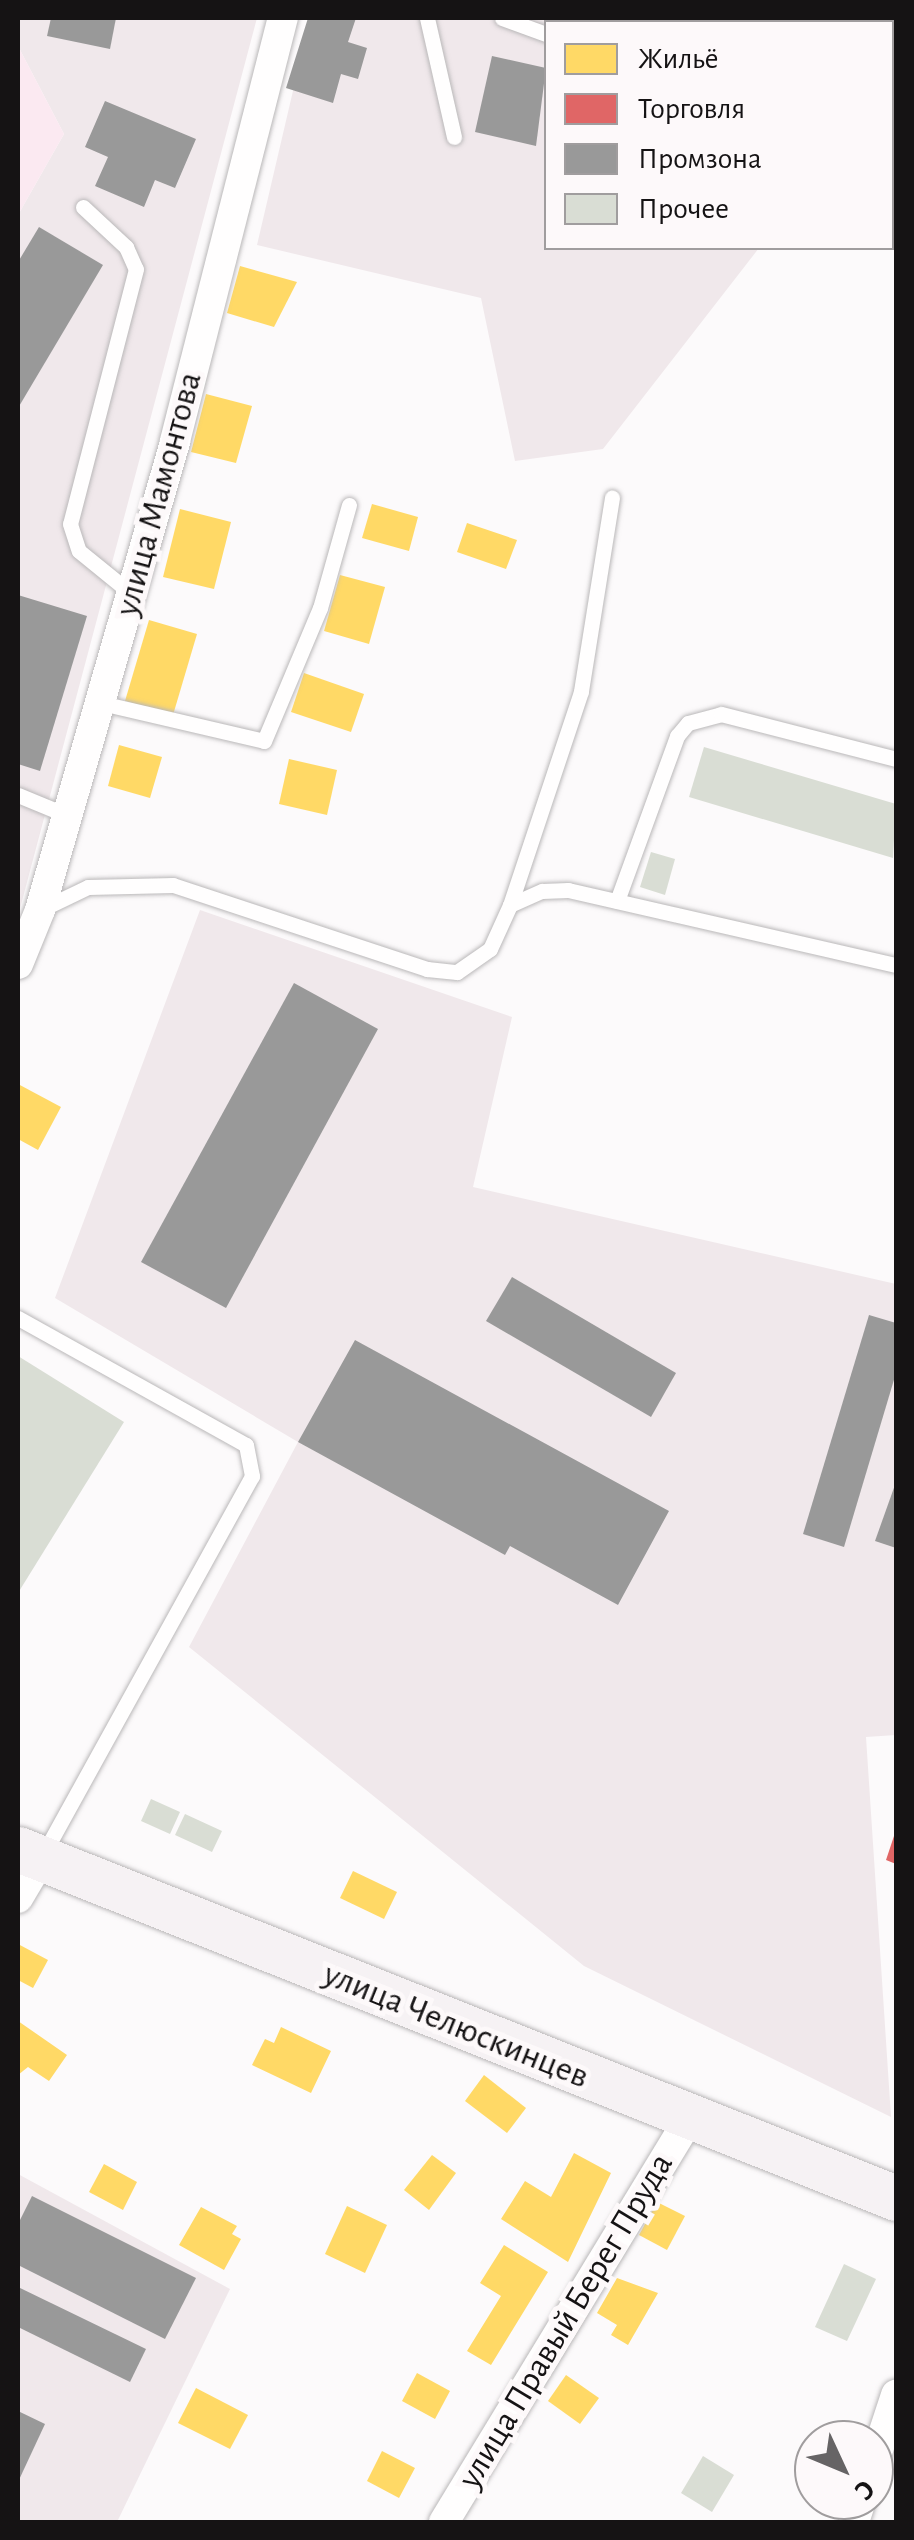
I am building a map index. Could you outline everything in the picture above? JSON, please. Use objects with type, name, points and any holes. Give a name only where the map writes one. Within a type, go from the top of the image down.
[{"type":"main road","name":"улица Челюскинцев","points":[[29,1854],[689,2120],[896,2198]]},
{"type":"street","name":"улица Мамонтова","points":[[18,964],[40,910],[132,594],[283,18]]},
{"type":"street","points":[[18,1898],[29,1854]]},
{"type":"street","name":"улица Правый Берег Пруда","points":[[444,2522],[689,2120]]},
{"type":"street","points":[[888,2420],[896,2395]]},
{"type":"lane","points":[[428,18],[454,137]]},
{"type":"lane","points":[[502,18],[544,33]]},
{"type":"lane","points":[[82,207],[126,247],[136,269],[70,524],[79,551],[132,594]]},
{"type":"lane","points":[[40,910],[88,887],[173,886],[427,969],[457,972],[490,949],[510,905],[581,691],[612,496]]},
{"type":"lane","points":[[101,703],[264,741],[320,608],[350,506]]},
{"type":"lane","points":[[617,902],[678,736],[688,723],[720,714],[896,759]]},
{"type":"lane","points":[[18,795],[68,816]]},
{"type":"lane","points":[[510,905],[542,891],[568,890],[896,965]]},
{"type":"lane","points":[[18,1318],[246,1445],[252,1476],[29,1854]]},
{"type":"shaded area","points":[[18,18],[257,18],[18,916],[18,215],[64,134],[18,46]]},
{"type":"shaded area","points":[[310,18],[893,18],[544,20],[544,250],[757,250],[603,449],[515,461],[481,298],[257,245]]},
{"type":"shaded area","points":[[18,46],[64,134],[18,215]]},
{"type":"shaded area","points":[[200,910],[512,1017],[473,1187],[896,1284],[896,1735],[866,1737],[891,2117],[584,1966],[189,1647],[298,1442],[55,1298]]},
{"type":"shaded area","points":[[18,2174],[230,2289],[117,2522],[18,2522]]},
{"type":"building: Жильё","points":[[240,266],[297,282],[274,327],[227,313]]},
{"type":"building: Жильё","points":[[206,394],[252,406],[236,463],[191,452]]},
{"type":"building: Жильё","points":[[372,504],[418,517],[409,551],[362,538]]},
{"type":"building: Жильё","points":[[180,509],[231,522],[214,589],[163,577]]},
{"type":"building: Жильё","points":[[467,523],[517,540],[506,569],[457,552]]},
{"type":"building: Жильё","points":[[340,575],[385,587],[369,644],[324,631]]},
{"type":"building: Жильё","points":[[149,620],[197,634],[173,715],[125,701]]},
{"type":"building: Жильё","points":[[304,673],[364,694],[351,732],[291,712]]},
{"type":"building: Жильё","points":[[119,745],[162,757],[150,798],[108,786]]},
{"type":"building: Жильё","points":[[289,759],[337,770],[327,815],[279,804]]},
{"type":"building: Жильё","points":[[18,1084],[61,1107],[38,1150],[18,1139]]},
{"type":"building: Жильё","points":[[353,1871],[397,1892],[384,1919],[340,1898]]},
{"type":"building: Жильё","points":[[18,1944],[48,1960],[33,1988],[18,1980]]},
{"type":"building: Жильё","points":[[18,2021],[67,2055],[49,2081],[28,2067],[18,2075]]},
{"type":"building: Жильё","points":[[281,2027],[331,2051],[311,2093],[252,2065],[265,2039],[274,2043]]},
{"type":"building: Жильё","points":[[484,2075],[526,2108],[507,2133],[465,2101]]},
{"type":"building: Жильё","points":[[574,2153],[611,2173],[568,2262],[501,2219],[525,2181],[551,2197]]},
{"type":"building: Жильё","points":[[432,2155],[456,2173],[429,2210],[404,2190]]},
{"type":"building: Жильё","points":[[104,2164],[137,2182],[123,2210],[89,2192]]},
{"type":"building: Жильё","points":[[657,2202],[685,2216],[667,2250],[639,2235]]},
{"type":"building: Жильё","points":[[347,2206],[387,2225],[365,2273],[325,2254]]},
{"type":"building: Жильё","points":[[201,2207],[237,2226],[232,2234],[241,2239],[224,2270],[179,2245]]},
{"type":"building: Жильё","points":[[504,2245],[548,2272],[491,2365],[467,2351],[501,2296],[480,2283]]},
{"type":"building: Жильё","points":[[617,2278],[658,2293],[628,2345],[611,2335],[617,2325],[597,2313]]},
{"type":"building: Жильё","points":[[417,2373],[450,2391],[435,2419],[402,2401]]},
{"type":"building: Жильё","points":[[566,2375],[599,2398],[580,2424],[548,2401]]},
{"type":"building: Жильё","points":[[196,2388],[248,2415],[230,2449],[178,2423]]},
{"type":"building: Жильё","points":[[382,2451],[415,2468],[399,2498],[367,2481]]},
{"type":"building: Торговля","points":[[896,1830],[896,1864],[886,1860]]},
{"type":"building: Промзона","points":[[51,18],[116,18],[110,49],[47,36]]},
{"type":"building: Промзона","points":[[308,18],[356,18],[348,42],[367,48],[358,79],[341,74],[333,103],[286,88]]},
{"type":"building: Промзона","points":[[492,56],[544,68],[536,146],[475,132]]},
{"type":"building: Промзона","points":[[105,101],[196,139],[175,188],[155,180],[144,207],[95,186],[108,157],[85,147]]},
{"type":"building: Промзона","points":[[39,227],[103,265],[18,408],[18,262]]},
{"type":"building: Промзона","points":[[18,595],[87,616],[40,771],[18,764]]},
{"type":"building: Промзона","points":[[294,983],[378,1029],[226,1308],[141,1262]]},
{"type":"building: Промзона","points":[[512,1277],[676,1373],[651,1417],[486,1321]]},
{"type":"building: Промзона","points":[[869,1315],[896,1323],[896,1373],[844,1547],[803,1534]]},
{"type":"building: Промзона","points":[[355,1340],[669,1511],[618,1605],[510,1546],[505,1555],[298,1442]]},
{"type":"building: Промзона","points":[[896,1482],[896,1548],[875,1541]]},
{"type":"building: Промзона","points":[[32,2196],[196,2278],[165,2339],[18,2265],[18,2224]]},
{"type":"building: Промзона","points":[[18,2287],[146,2349],[130,2382],[18,2327]]},
{"type":"building: Промзона","points":[[18,2411],[45,2424],[18,2482]]},
{"type":"building: Прочее","points":[[704,747],[896,804],[893,858],[689,797]]},
{"type":"building: Прочее","points":[[651,852],[675,859],[665,895],[640,887]]},
{"type":"building: Прочее","points":[[18,1356],[124,1422],[18,1593]]},
{"type":"building: Прочее","points":[[151,1799],[180,1812],[170,1834],[141,1821]]},
{"type":"building: Прочее","points":[[185,1814],[222,1831],[212,1852],[175,1835]]},
{"type":"building: Прочее","points":[[844,2264],[876,2279],[847,2341],[815,2327]]},
{"type":"building: Прочее","points":[[703,2456],[734,2475],[712,2512],[681,2493]]}]
